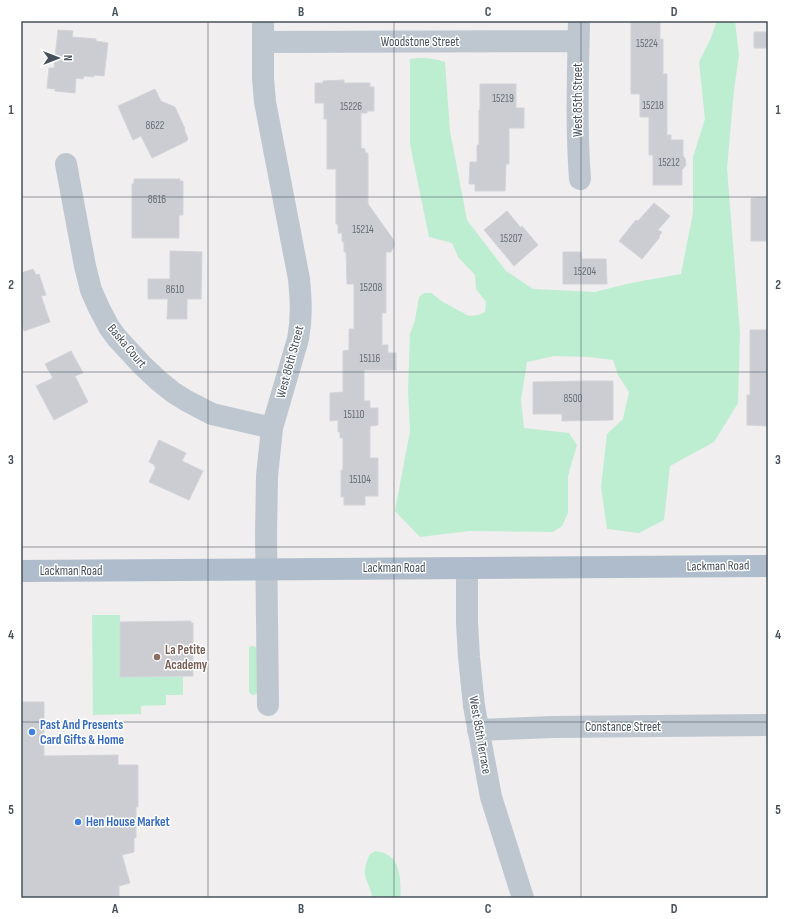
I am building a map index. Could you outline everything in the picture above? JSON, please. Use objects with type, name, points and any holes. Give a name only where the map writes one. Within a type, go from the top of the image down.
[{"type":"main road","name":"Lackman Road","points":[[21,571],[768,566]]},
{"type":"street","name":"Woodstone Street","points":[[263,32],[578,31]]},
{"type":"street","name":"West 85th Street","points":[[578,31],[577,117],[580,179]]},
{"type":"street","name":"West 86th Street","points":[[263,32],[263,78],[265,102],[299,279],[301,297],[298,339],[272,428],[267,476],[266,534],[268,705]]},
{"type":"street","name":"Baska Court","points":[[66,164],[85,266],[91,290],[108,325],[117,338],[142,365],[160,381],[187,401],[212,414],[272,428]]},
{"type":"street","name":"West 85th Terrace","points":[[467,568],[467,623],[469,657],[478,730],[491,798],[523,898]]},
{"type":"street","name":"Constance Street","points":[[478,730],[553,727],[768,725]]},
{"type":"green space","points":[[717,21],[735,21],[739,55],[734,90],[727,168],[740,333],[738,403],[714,442],[670,466],[664,520],[639,533],[607,529],[601,487],[607,434],[623,419],[629,392],[618,375],[613,360],[589,357],[554,356],[527,362],[521,400],[524,428],[569,433],[577,445],[568,476],[568,513],[562,526],[553,532],[470,531],[420,537],[395,511],[410,431],[408,390],[410,334],[415,320],[419,297],[424,293],[431,293],[443,302],[469,316],[478,315],[485,312],[486,302],[476,289],[475,275],[458,257],[452,243],[429,237],[410,144],[410,59],[428,58],[445,62],[450,131],[467,220],[506,271],[533,289],[595,292],[631,283],[681,274],[693,213],[693,157],[705,119],[699,62],[710,40]]},
{"type":"green space","points":[[92,615],[120,615],[121,677],[183,677],[183,695],[166,695],[166,705],[141,706],[141,714],[93,715]]},
{"type":"green space","points":[[250,646],[257,648],[257,693],[254,695],[249,692]]},
{"type":"green space","points":[[376,851],[385,853],[391,857],[398,867],[401,898],[372,898],[365,876],[365,870],[370,854]]},
{"type":"building","points":[[631,21],[660,21],[660,39],[663,39],[663,74],[667,74],[667,135],[671,135],[671,140],[683,140],[683,156],[685,158],[686,165],[682,170],[682,185],[653,185],[653,155],[649,155],[649,117],[640,117],[640,94],[631,94]]},
{"type":"building","points":[[58,30],[73,31],[72,37],[96,39],[96,41],[108,43],[104,76],[94,75],[94,77],[84,76],[83,79],[76,78],[75,93],[55,91],[55,89],[47,88],[49,68],[54,68]]},
{"type":"building","points":[[754,32],[768,32],[768,48],[754,48]]},
{"type":"building","points":[[344,80],[344,83],[370,83],[370,87],[374,87],[374,111],[361,113],[361,148],[365,149],[365,153],[368,153],[368,204],[394,242],[391,252],[386,252],[386,313],[382,313],[382,345],[388,345],[388,353],[396,353],[396,370],[364,370],[364,401],[370,401],[370,408],[378,408],[378,425],[370,426],[370,458],[378,458],[378,496],[365,496],[365,505],[344,505],[344,497],[341,497],[343,438],[340,438],[340,432],[338,432],[338,420],[330,421],[330,393],[343,392],[343,351],[349,350],[349,329],[354,329],[354,284],[347,284],[346,252],[344,252],[342,233],[338,233],[338,224],[336,224],[336,169],[327,169],[327,119],[324,119],[324,103],[315,103],[315,83]]},
{"type":"building","points":[[480,84],[516,84],[516,108],[524,108],[524,128],[509,128],[509,164],[506,164],[505,191],[475,191],[475,184],[469,184],[470,162],[477,162],[477,145],[479,145]]},
{"type":"building","points":[[155,89],[161,101],[175,107],[188,139],[187,141],[152,158],[141,136],[133,140],[118,106]]},
{"type":"building","points":[[134,179],[180,179],[180,181],[183,181],[183,215],[179,215],[179,238],[132,238],[132,184],[134,184]]},
{"type":"building","points":[[768,197],[768,241],[751,241],[751,198]]},
{"type":"building","points":[[654,203],[670,216],[658,230],[662,232],[659,236],[660,237],[642,259],[619,241],[636,220],[638,221]]},
{"type":"building","points":[[507,211],[538,245],[514,266],[484,230]]},
{"type":"building","points":[[170,251],[202,252],[201,299],[187,299],[187,319],[167,319],[168,299],[148,299],[148,279],[170,279]]},
{"type":"building","points":[[563,252],[581,252],[582,259],[606,259],[607,284],[563,284]]},
{"type":"building","points":[[33,269],[36,275],[39,274],[46,295],[41,296],[50,322],[24,331],[21,321],[21,273]]},
{"type":"building","points":[[750,330],[768,330],[768,426],[747,425],[747,395],[750,395]]},
{"type":"building","points":[[71,351],[83,373],[75,376],[88,402],[54,420],[36,386],[53,378],[45,364]]},
{"type":"building","points":[[613,381],[613,420],[562,421],[562,414],[533,414],[533,382]]},
{"type":"building","points":[[159,440],[186,453],[182,461],[203,471],[189,500],[149,482],[156,467],[149,462]]},
{"type":"building","name":"La Petite Academy","points":[[191,621],[191,623],[193,623],[193,676],[120,677],[120,622]]},
{"type":"building","name":"Hen House Market","points":[[21,702],[44,702],[44,756],[118,755],[118,765],[138,765],[138,807],[136,807],[136,838],[134,838],[134,852],[122,855],[130,883],[119,886],[119,898],[21,898]]},
{"type":"place","name":"La Petite Academy","points":[[157,657]]},
{"type":"place","name":"Past And Presents Card Gifts & Home","points":[[32,732]]},
{"type":"place","name":"Hen House Market","points":[[78,822]]}]
